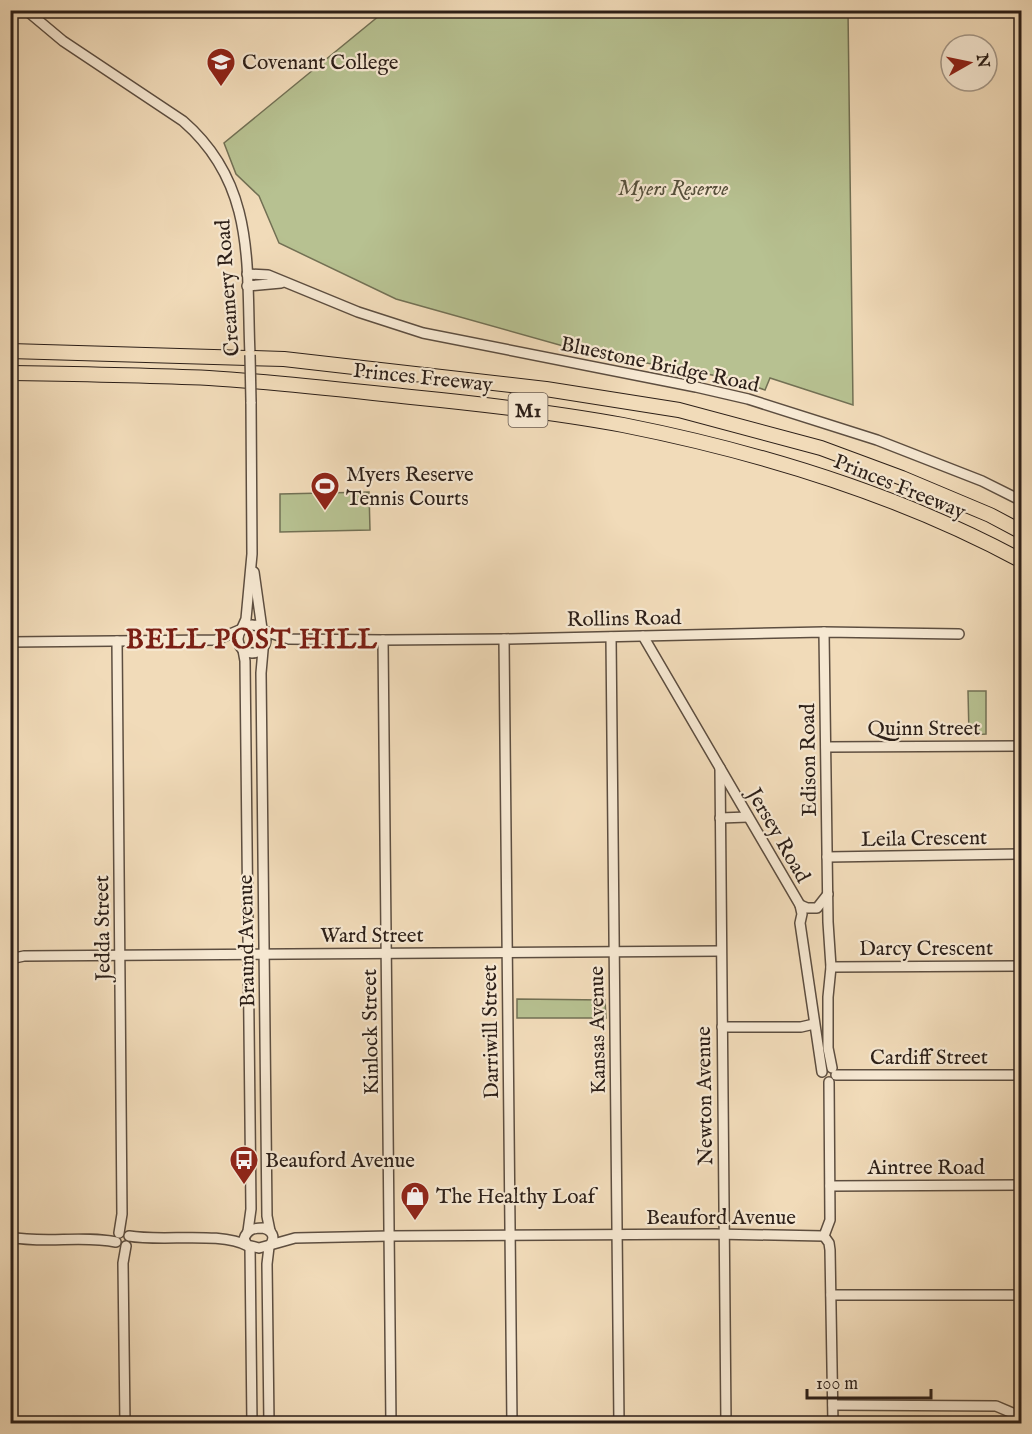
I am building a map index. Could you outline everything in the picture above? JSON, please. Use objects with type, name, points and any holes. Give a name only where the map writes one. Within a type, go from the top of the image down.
[{"type":"highway","name":"Princes Freeway","points":[[10,351],[284,359],[546,389],[670,408],[821,448],[968,506],[1022,532]]},
{"type":"highway","name":"Princes Freeway","points":[[10,373],[209,378],[535,411],[622,425],[704,443],[851,487],[923,515],[1022,561]]},
{"type":"street","name":"Creamery Road","points":[[26,10],[63,41],[175,115],[200,137],[227,177],[237,198],[243,222],[247,274],[252,554],[260,623],[263,630]]},
{"type":"street","name":"Bluestone Bridge Road","points":[[247,274],[266,275],[358,312],[423,333],[748,399],[909,452],[982,481],[1022,501]]},
{"type":"street","name":"Bluestone Bridge Road","points":[[247,286],[283,283]]},
{"type":"street","name":"Creamery Road","points":[[242,628],[245,620],[252,554]]},
{"type":"street","points":[[10,642],[216,640],[255,653],[263,649],[267,640],[263,630],[254,625],[216,640]]},
{"type":"street","points":[[242,628],[237,639],[242,649]]},
{"type":"street","name":"Rollins Road","points":[[263,630],[289,639],[383,640],[825,632],[959,634]]},
{"type":"street","name":"Edison Road","points":[[825,632],[828,922],[831,967],[828,998],[828,1048],[832,1075],[830,1220],[823,1236],[831,1250],[833,1424]]},
{"type":"street","name":"Jersey Road","points":[[643,636],[748,817],[807,909],[800,923],[814,1024],[823,1079],[832,1075]]},
{"type":"street","name":"Kansas Avenue","points":[[610,637],[619,1424]]},
{"type":"street","name":"Rollins Road","points":[[263,649],[289,639]]},
{"type":"street","name":"Darriwill Street","points":[[504,639],[512,1424]]},
{"type":"street","name":"Kinlock Street","points":[[383,640],[391,1424]]},
{"type":"street","name":"Jedda Street","points":[[117,641],[124,1424]]},
{"type":"street","name":"Braund Avenue","points":[[242,649],[251,1219],[248,1231]]},
{"type":"street","name":"Braund Avenue","points":[[263,649],[261,673],[267,1216],[271,1232]]},
{"type":"street","name":"Quinn Street","points":[[826,747],[1022,746]]},
{"type":"street","name":"Newton Avenue","points":[[720,768],[726,1424]]},
{"type":"street","points":[[720,818],[748,817]]},
{"type":"street","name":"Leila Crescent","points":[[827,857],[1022,854]]},
{"type":"street","points":[[807,909],[828,894]]},
{"type":"street","points":[[807,909],[825,914],[828,922]]},
{"type":"street","name":"Ward Street","points":[[10,958],[121,955],[721,951]]},
{"type":"street","name":"Ward Street","points":[[10,953],[24,956]]},
{"type":"street","name":"Darcy Crescent","points":[[831,967],[1022,966]]},
{"type":"street","points":[[722,1027],[801,1027],[814,1024]]},
{"type":"street","name":"Cardiff Street","points":[[832,1075],[1022,1075]]},
{"type":"street","name":"Aintree Road","points":[[830,1186],[1022,1185]]},
{"type":"street","points":[[228,1239],[257,1228],[271,1232],[273,1239],[267,1264],[269,1424]]},
{"type":"street","points":[[248,1231],[244,1239],[249,1246],[252,1424]]},
{"type":"street","name":"Beauford Avenue","points":[[271,1232],[295,1238],[724,1234],[823,1236]]},
{"type":"street","points":[[10,1237],[24,1240]]},
{"type":"street","name":"Beauford Avenue","points":[[270,1246],[295,1238]]},
{"type":"street","points":[[10,1243],[24,1240],[228,1239],[261,1248],[270,1246]]},
{"type":"street","points":[[831,1295],[1022,1295]]},
{"type":"street","points":[[833,1405],[996,1406],[1022,1417]]},
{"type":"green space","name":"Myers Reserve","points":[[385,11],[848,11],[853,405],[770,378],[765,390],[734,379],[581,351],[396,299],[279,243],[259,196],[236,174],[224,143]]},
{"type":"green space","name":"Myers Reserve Tennis Courts","points":[[369,492],[370,530],[280,532],[280,494]]},
{"type":"green space","points":[[968,691],[986,691],[986,734],[969,735]]},
{"type":"green space","points":[[517,999],[605,1000],[606,1018],[517,1018]]},
{"type":"place","name":"Covenant College","points":[[221,88]]},
{"type":"place","name":"Myers Reserve Tennis Courts","points":[[325,512]]},
{"type":"place","name":"Beauford Avenue","points":[[244,1186]]},
{"type":"place","name":"The Healthy Loaf","points":[[415,1222]]},
{"type":"district","name":"BELL POST HILL","points":[[252,639]]}]
